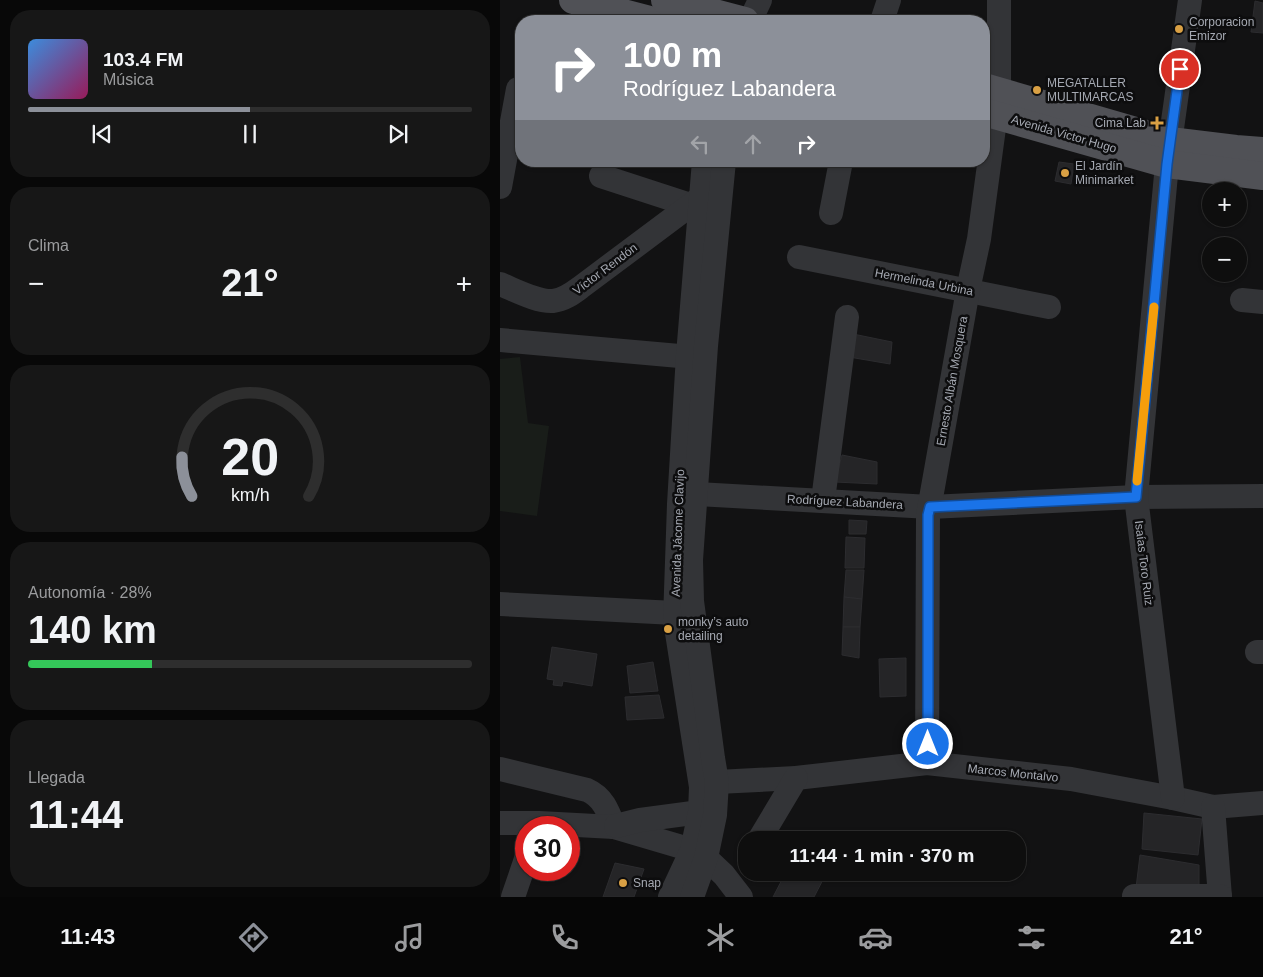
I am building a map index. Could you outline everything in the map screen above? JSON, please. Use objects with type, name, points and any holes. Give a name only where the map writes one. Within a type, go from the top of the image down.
[{"type":"main road","points":[[578,0],[632,15]]},
{"type":"main road","points":[[666,0],[735,15]]},
{"type":"main road","name":"Avenida Victor Hugo","points":[[990,101],[1169,153],[1263,176]]},
{"type":"main road","name":"Avenida Victor Hugo","points":[[1169,153],[1236,149],[1263,151]]},
{"type":"street","points":[[741,15],[760,0]]},
{"type":"street","points":[[884,15],[889,0]]},
{"type":"street","name":"Ernesto Albán Mosquera","points":[[990,101],[999,0]]},
{"type":"street","name":"Isaías Toro Ruiz","points":[[1173,798],[1136,497],[1169,153],[1190,0]]},
{"type":"street","points":[[500,188],[515,106]]},
{"type":"street","name":"Avenida Jácome Clavijo","points":[[692,897],[707,814],[712,758],[692,601],[692,560],[697,494],[695,201],[703,167]]},
{"type":"street","name":"Avenida Jácome Clavijo","points":[[709,784],[675,613],[679,504],[723,167]]},
{"type":"street","points":[[831,213],[841,167]]},
{"type":"street","name":"Ernesto Albán Mosquera","points":[[927,763],[928,515],[968,290],[979,239],[985,167]]},
{"type":"street","points":[[601,176],[695,201]]},
{"type":"street","name":"Víctor Rendón","points":[[500,284],[538,299],[553,301],[567,297],[695,201]]},
{"type":"street","name":"Hermelinda Urbina","points":[[798,257],[1049,307]]},
{"type":"street","points":[[823,500],[847,317]]},
{"type":"street","points":[[500,340],[697,357]]},
{"type":"street","name":"Rodríguez Labandera","points":[[697,494],[930,507],[1136,497],[1263,496]]},
{"type":"street","points":[[500,604],[675,613]]},
{"type":"street","name":"Marcos Montalvo","points":[[709,784],[796,778],[927,763],[1071,779],[1173,798],[1213,808],[1263,803]]},
{"type":"street","points":[[500,769],[594,793],[603,801],[614,827]]},
{"type":"street","points":[[764,831],[796,778]]},
{"type":"street","points":[[1134,896],[1220,897],[1213,808]]},
{"type":"street","points":[[614,827],[640,820],[707,814]]},
{"type":"street","points":[[500,823],[515,824]]},
{"type":"street","points":[[580,826],[614,827],[699,854],[724,875],[741,897]]},
{"type":"street","name":"Avenida Jácome Clavijo","points":[[670,897],[699,854]]},
{"type":"street","points":[[513,897],[518,881]]},
{"type":"shaded area","points":[[520,357],[528,423],[549,426],[537,516],[500,511],[500,359]]},
{"type":"building","points":[[1255,1],[1263,3],[1263,33],[1251,32]]},
{"type":"building","name":"El Jardín Minimarket","points":[[1059,162],[1074,164],[1071,184],[1055,181]]},
{"type":"building","points":[[853,334],[892,342],[890,364],[849,357]]},
{"type":"building","points":[[842,455],[877,462],[877,484],[835,482]]},
{"type":"building","points":[[849,520],[867,521],[866,534],[849,534]]},
{"type":"building","points":[[846,537],[865,538],[864,568],[845,568]]},
{"type":"building","points":[[846,570],[864,570],[862,599],[844,597]]},
{"type":"building","points":[[844,597],[862,599],[860,627],[843,627]]},
{"type":"building","points":[[843,627],[860,627],[859,658],[842,655]]},
{"type":"building","points":[[552,647],[597,654],[592,686],[563,681],[562,686],[553,685],[554,680],[547,679]]},
{"type":"building","points":[[906,658],[906,696],[880,697],[879,659]]},
{"type":"building","points":[[653,662],[658,691],[630,693],[627,666]]},
{"type":"building","points":[[659,695],[664,718],[627,720],[625,697]]},
{"type":"building","points":[[1144,813],[1202,819],[1198,855],[1142,849]]},
{"type":"building","points":[[1140,855],[1199,865],[1199,892],[1136,888]]},
{"type":"building","name":"Snap","points":[[615,863],[644,869],[634,897],[603,897]]},
{"type":"building","points":[[781,881],[822,881],[814,897],[773,897]]},
{"type":"slow traffic","points":[[1137,481],[1154,307]]},
{"type":"place","name":"Corporacion Emizor","points":[[1179,29]]},
{"type":"place","name":"MEGATALLER MULTIMARCAS","points":[[1037,90]]},
{"type":"place","name":"Cima Lab","points":[[1157,123]]},
{"type":"place","name":"El Jardín Minimarket","points":[[1065,173]]},
{"type":"place","name":"monky’s auto detailing","points":[[668,629]]},
{"type":"place","name":"Snap","points":[[623,883]]},
{"type":"route","points":[[928,744],[928,515],[930,507],[1136,497],[1167,164],[1180,69]]}]
